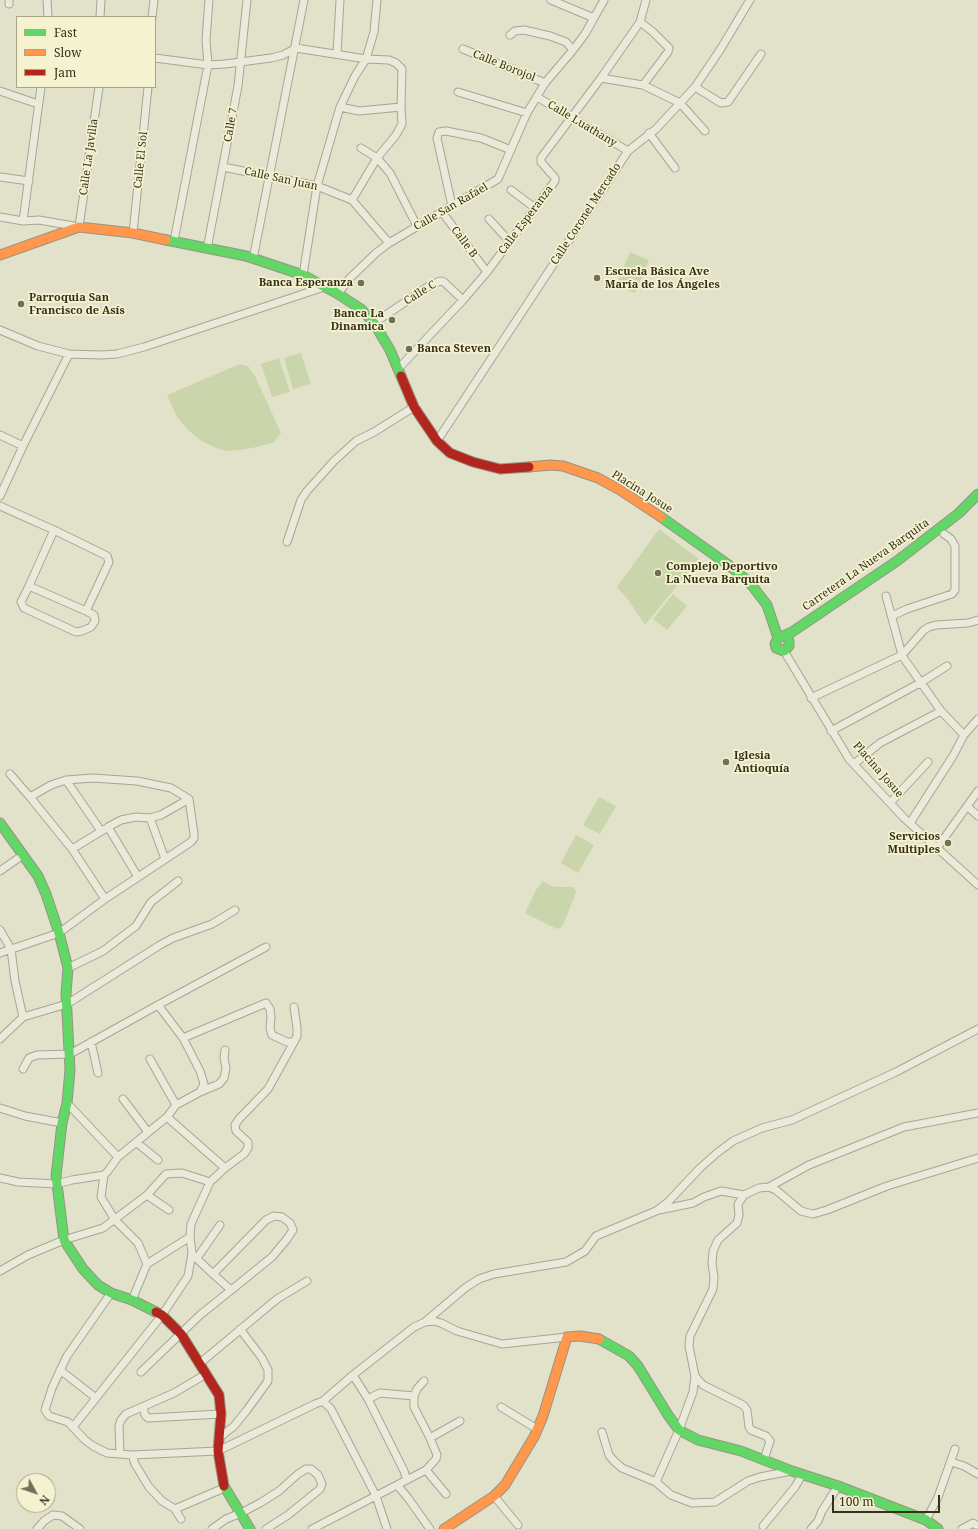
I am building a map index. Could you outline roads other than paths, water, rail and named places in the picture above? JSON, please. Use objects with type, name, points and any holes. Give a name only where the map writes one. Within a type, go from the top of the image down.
[{"type":"street","points":[[47,0],[48,16]]},
{"type":"street","points":[[100,16],[101,0]]},
{"type":"street","points":[[152,16],[154,0]]},
{"type":"street","points":[[174,242],[208,64],[206,40],[209,0]]},
{"type":"street","name":"Calle 7","points":[[207,249],[238,86],[247,0]]},
{"type":"street","points":[[253,258],[296,48],[304,0]]},
{"type":"street","points":[[337,53],[340,0]]},
{"type":"street","points":[[303,275],[318,186],[340,108],[355,76],[366,59],[374,32],[377,0]]},
{"type":"street","points":[[551,0],[594,18]]},
{"type":"street","name":"Calle San Rafael","points":[[338,294],[349,279],[376,253],[389,243],[498,180],[527,113],[545,83],[585,34],[604,0]]},
{"type":"street","name":"Calle Esperanza","points":[[398,369],[463,300],[487,272],[556,180],[541,162],[541,158],[601,78],[640,22],[646,0]]},
{"type":"street","name":"Calle Coronel Mercado","points":[[437,441],[628,150],[650,133],[695,87],[720,50],[750,0]]},
{"type":"street","points":[[640,22],[653,32],[669,48],[668,52],[643,85]]},
{"type":"street","points":[[510,35],[515,31],[524,30],[550,36],[566,42],[573,50]]},
{"type":"street","points":[[156,58],[208,64],[240,62],[271,58],[296,48],[337,53],[366,59],[388,60],[396,63],[402,69],[402,124],[396,135],[377,158],[352,200]]},
{"type":"street","name":"Calle Borojol","points":[[463,49],[545,83]]},
{"type":"street","points":[[695,87],[721,103],[728,102],[761,54]]},
{"type":"street","points":[[601,78],[643,85],[680,103],[705,131]]},
{"type":"street","points":[[24,221],[41,88]]},
{"type":"street","name":"Calle La Javilla","points":[[79,227],[99,88]]},
{"type":"street","name":"Calle El Sol","points":[[133,233],[148,88]]},
{"type":"street","points":[[0,90],[38,104]]},
{"type":"street","points":[[458,92],[527,113]]},
{"type":"street","name":"Calle Luathany","points":[[537,97],[628,150]]},
{"type":"street","points":[[340,108],[359,111],[401,107]]},
{"type":"street","points":[[452,206],[436,138],[439,132],[446,131],[481,138],[511,150]]},
{"type":"street","points":[[650,133],[675,168]]},
{"type":"street","points":[[361,148],[377,158],[390,173],[417,226]]},
{"type":"street","name":"Calle San Juan","points":[[223,167],[318,186],[352,200],[389,243]]},
{"type":"street","points":[[0,177],[29,181]]},
{"type":"street","points":[[511,190],[535,208]]},
{"type":"street","name":"Calle B","points":[[442,212],[487,272]]},
{"type":"street","points":[[0,217],[24,221],[39,220],[79,227]]},
{"type":"street","points":[[489,219],[510,242]]},
{"type":"street","points":[[0,255],[79,227]]},
{"type":"street","name":"Placina Josue","points":[[79,227],[133,233],[253,258],[303,275],[338,294],[360,309],[374,323],[390,350],[414,407],[437,441],[450,453],[500,470],[550,465],[564,466],[598,478],[620,490],[637,500],[730,566],[750,583],[767,605],[783,639]]},
{"type":"street","name":"Calle C","points":[[374,323],[429,286],[440,281],[444,282],[463,300]]},
{"type":"street","points":[[0,330],[38,346],[69,354],[117,354],[144,347],[324,287]]},
{"type":"street","points":[[0,496],[69,354]]},
{"type":"street","points":[[287,542],[302,500],[307,491],[328,467],[356,441],[374,432],[414,407]]},
{"type":"street","points":[[0,435],[23,446]]},
{"type":"street","name":"Carretera La Nueva Barquita","points":[[783,639],[882,581],[944,534],[978,494]]},
{"type":"street","name":"Carretera La Nueva Barquita","points":[[783,639],[877,575],[978,503]]},
{"type":"street","points":[[0,506],[104,554],[109,560],[86,611]]},
{"type":"street","points":[[29,586],[94,615],[95,621],[91,627],[76,632],[24,608],[21,602],[54,530]]},
{"type":"street","points":[[892,616],[907,609],[952,594],[955,590],[955,546],[951,539],[944,534]]},
{"type":"street","points":[[886,596],[902,655],[920,683],[941,711],[964,735]]},
{"type":"street","points":[[811,698],[902,655],[924,630],[929,627],[936,625],[968,623],[978,620]]},
{"type":"street","points":[[783,639],[789,646],[784,651]]},
{"type":"street","name":"Placina Josue","points":[[784,651],[831,731],[854,764],[910,823],[978,885]]},
{"type":"street","points":[[831,731],[920,683],[947,666]]},
{"type":"street","points":[[854,764],[880,744],[941,711]]},
{"type":"street","points":[[910,823],[953,756],[964,735],[978,718]]},
{"type":"street","points":[[890,803],[928,762]]},
{"type":"street","points":[[10,774],[72,849],[105,899]]},
{"type":"street","points":[[0,953],[59,933],[105,899],[192,842],[194,838],[189,800],[171,788],[137,781],[93,778],[66,780],[51,785],[30,797]]},
{"type":"street","points":[[66,780],[101,832]]},
{"type":"street","points":[[937,848],[968,807],[978,791]]},
{"type":"street","points":[[72,849],[121,820],[136,817],[150,818],[161,815],[189,800]]},
{"type":"street","points":[[968,807],[978,816]]},
{"type":"street","points":[[150,818],[165,859]]},
{"type":"street","points":[[0,823],[38,876],[46,894],[59,933],[68,968],[66,994],[70,1054],[67,1102],[62,1123],[56,1184],[64,1240],[83,1269],[98,1285],[111,1293],[132,1300],[162,1315],[181,1334],[219,1395],[221,1414],[218,1451],[224,1488],[250,1529]]},
{"type":"street","points":[[108,827],[138,877]]},
{"type":"street","points":[[0,871],[23,854]]},
{"type":"street","points":[[68,968],[103,951],[136,926],[151,902],[178,881]]},
{"type":"street","points":[[0,1039],[22,1017],[67,1004],[160,945],[173,938],[212,924],[235,910]]},
{"type":"street","points":[[0,930],[11,949],[22,1017]]},
{"type":"street","points":[[23,1069],[29,1058],[37,1055],[70,1054],[266,947]]},
{"type":"street","points":[[183,1038],[266,1003],[270,1009],[270,1028],[272,1035],[287,1042],[294,1042]]},
{"type":"street","points":[[158,1005],[183,1038],[200,1071],[204,1084],[200,1092]]},
{"type":"street","points":[[231,1290],[194,1255],[190,1237],[191,1224],[210,1182],[225,1168],[244,1154],[248,1148],[248,1142],[236,1132],[235,1125],[268,1089],[297,1036],[294,1007]]},
{"type":"street","points":[[656,1211],[668,1202],[706,1163],[733,1141],[762,1128],[792,1120],[827,1104],[896,1072],[978,1029]]},
{"type":"street","points":[[91,1042],[98,1073]]},
{"type":"street","points":[[0,1178],[18,1182],[56,1184],[104,1175],[108,1172],[118,1157],[167,1117],[176,1106],[200,1092],[218,1084],[224,1078],[226,1068],[224,1058],[225,1050]]},
{"type":"street","points":[[150,1059],[176,1106]]},
{"type":"street","points":[[123,1099],[148,1132]]},
{"type":"street","points":[[67,1102],[118,1157]]},
{"type":"street","points":[[0,1108],[25,1116],[62,1123]]},
{"type":"street","points":[[656,1482],[679,1430],[693,1392],[694,1376],[688,1346],[690,1336],[714,1289],[712,1264],[713,1251],[718,1240],[737,1223],[739,1215],[738,1204],[744,1195],[759,1188],[769,1187],[809,1165],[904,1126],[978,1112]]},
{"type":"street","points":[[167,1117],[225,1168]]},
{"type":"street","points":[[136,1142],[158,1160]]},
{"type":"street","points":[[769,1187],[776,1190],[801,1211],[813,1214],[887,1186],[978,1158]]},
{"type":"street","points":[[0,1271],[28,1255],[64,1240],[100,1230],[147,1195],[163,1176],[169,1173],[182,1173],[210,1182]]},
{"type":"street","points":[[104,1175],[101,1196],[115,1220],[138,1243],[147,1264]]},
{"type":"street","points":[[111,1293],[67,1356],[52,1388],[45,1410],[49,1416],[68,1422],[85,1440],[107,1453],[132,1455],[218,1451],[323,1401],[353,1375],[414,1327],[425,1322],[465,1288],[479,1279],[494,1274],[566,1262],[585,1251],[596,1236],[656,1211],[693,1203],[721,1191],[744,1195]]},
{"type":"street","points":[[147,1195],[169,1210]]},
{"type":"street","points":[[141,1372],[200,1315],[272,1256],[293,1230],[290,1223],[282,1217],[274,1216],[266,1220],[213,1274]]},
{"type":"street","points":[[73,1427],[162,1315],[188,1276],[194,1255],[220,1225]]},
{"type":"street","points":[[132,1300],[147,1264],[190,1237]]},
{"type":"street","points":[[199,1364],[277,1299],[307,1281]]},
{"type":"street","points":[[425,1322],[434,1321],[457,1331],[502,1344],[580,1336],[599,1339],[629,1356],[638,1366],[679,1430],[698,1440],[741,1451],[802,1475],[838,1486],[926,1520],[938,1529]]},
{"type":"street","points":[[219,1438],[234,1426],[268,1380],[268,1370],[262,1358],[240,1329]]},
{"type":"street","points":[[444,1529],[494,1496],[505,1485],[537,1429],[567,1337]]},
{"type":"street","points":[[60,1370],[96,1398]]},
{"type":"street","points":[[120,1454],[119,1444],[121,1420],[126,1414],[174,1393],[206,1374]]},
{"type":"street","points":[[353,1375],[368,1399],[404,1471],[407,1480]]},
{"type":"street","points":[[694,1376],[703,1385],[743,1405],[747,1410],[748,1426],[751,1430],[766,1436],[770,1441],[764,1460]]},
{"type":"street","points":[[312,1529],[426,1470],[436,1459],[437,1455],[430,1438],[414,1407],[414,1396],[417,1389],[424,1381]]},
{"type":"street","points":[[368,1399],[380,1393],[414,1396]]},
{"type":"street","points":[[323,1401],[331,1409],[376,1496],[387,1529]]},
{"type":"street","points":[[143,1407],[145,1415],[148,1418],[221,1414]]},
{"type":"street","points":[[502,1407],[537,1429]]},
{"type":"street","points":[[430,1438],[460,1421]]},
{"type":"street","points":[[602,1432],[609,1455],[622,1468],[656,1482],[671,1495],[692,1503],[715,1502],[748,1481],[760,1477],[792,1471]]},
{"type":"street","points":[[926,1520],[938,1497],[955,1449]]},
{"type":"street","points":[[132,1455],[135,1464],[149,1487],[162,1501],[175,1509],[181,1519]]},
{"type":"street","points":[[951,1462],[964,1466],[978,1474]]},
{"type":"street","points":[[212,1529],[226,1519],[241,1513],[279,1491],[306,1469],[311,1469],[318,1475],[322,1484],[320,1489],[288,1515],[266,1529]]},
{"type":"street","points":[[426,1470],[446,1494]]},
{"type":"street","points":[[763,1526],[795,1487],[802,1475]]},
{"type":"street","points":[[396,1485],[408,1498],[430,1529]]},
{"type":"street","points":[[811,1529],[818,1521],[822,1511],[838,1486]]},
{"type":"street","points":[[175,1509],[224,1488]]},
{"type":"street","points":[[494,1496],[518,1525]]},
{"type":"street","points":[[37,1529],[44,1521],[53,1515],[62,1516],[80,1529]]},
{"type":"street","points":[[962,1529],[973,1523],[976,1525]]},
{"type":"place","name":"Escuela Básica Ave María de los Ángeles","points":[[597,278]]},
{"type":"place","name":"Banca Esperanza","points":[[361,283]]},
{"type":"place","name":"Parroquia San Francisco de Asís","points":[[21,304]]},
{"type":"place","name":"Banca La Dinamica","points":[[392,320]]},
{"type":"place","name":"Banca Steven","points":[[409,349]]},
{"type":"place","name":"Complejo Deportivo La Nueva Barquita","points":[[658,573]]},
{"type":"place","name":"Iglesia Antioquía","points":[[726,762]]},
{"type":"place","name":"Servicios Multiples","points":[[948,843]]}]
